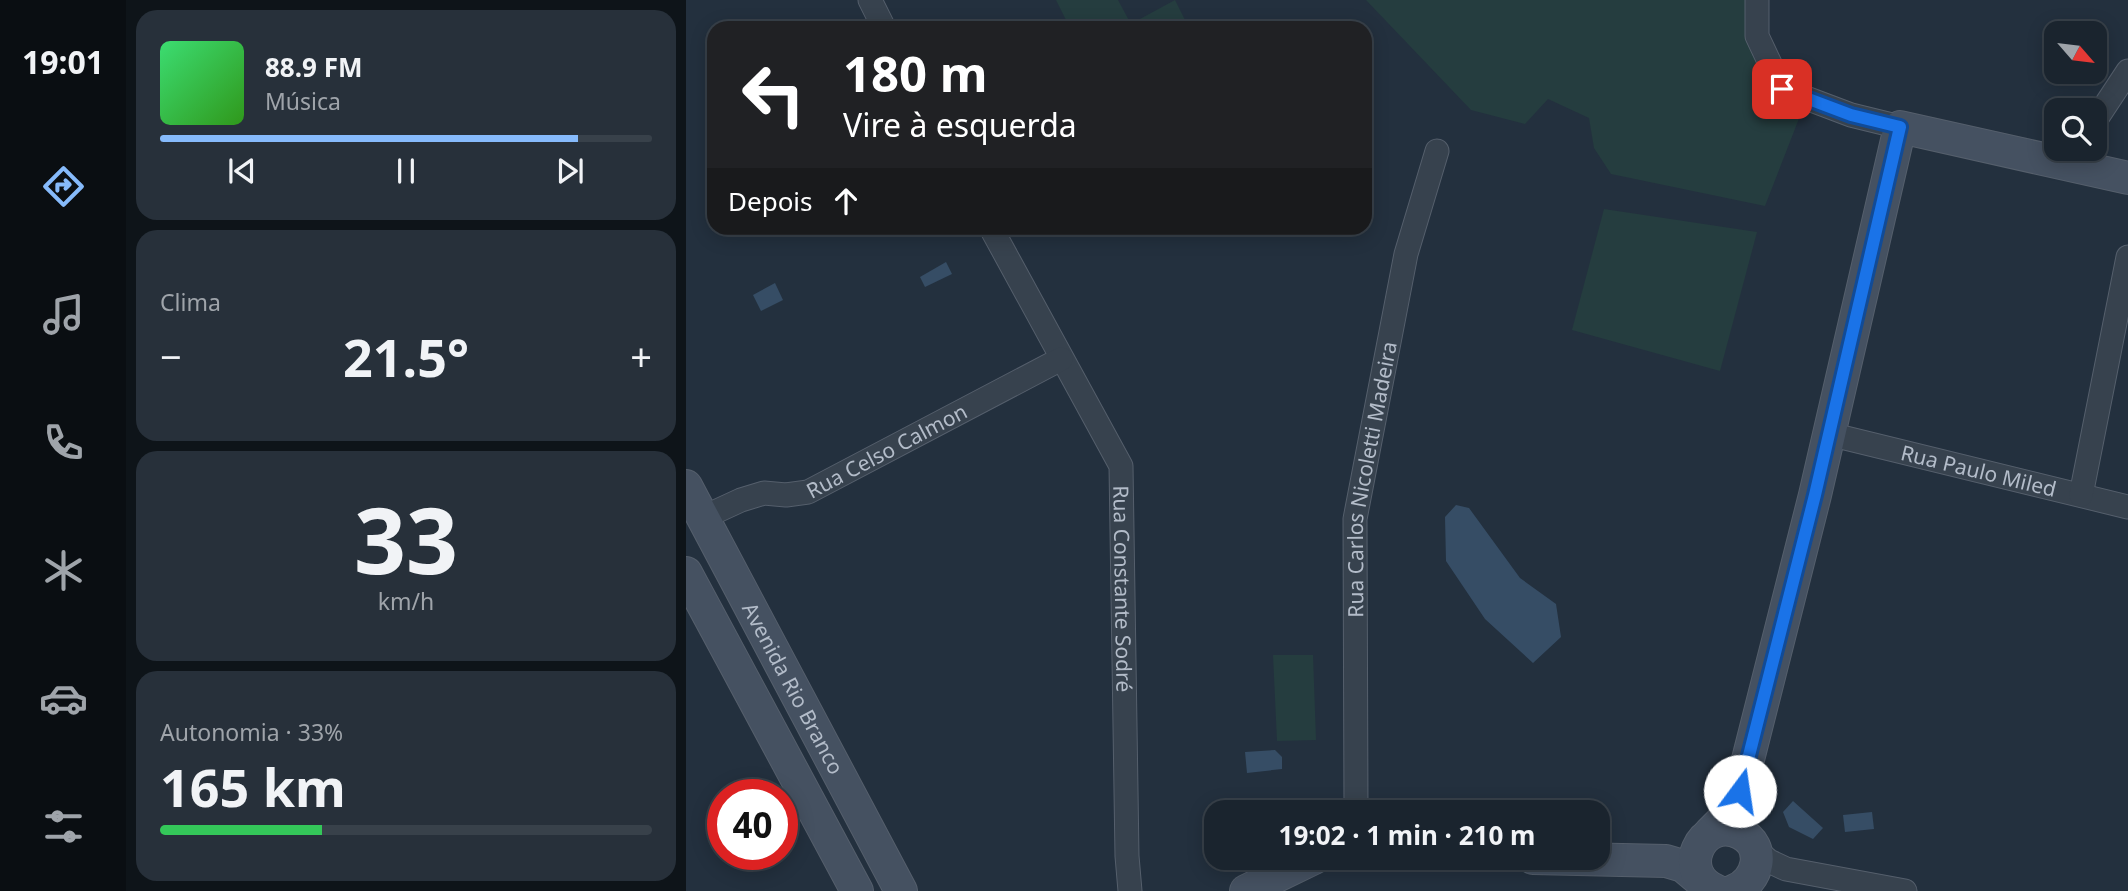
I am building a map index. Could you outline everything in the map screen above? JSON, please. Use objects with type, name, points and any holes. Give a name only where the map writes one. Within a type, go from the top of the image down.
[{"type":"street","points":[[870,0],[880,21]]},
{"type":"street","points":[[1757,0],[1757,36],[1782,89],[1851,115],[1900,127],[2044,151]]},
{"type":"street","points":[[2107,103],[2128,71]]},
{"type":"street","points":[[1666,862],[1682,857],[1706,837],[1732,811],[1740,791],[1829,434],[1900,127]]},
{"type":"street","name":"Rua Carlos Nicoletti Madeira","points":[[1356,800],[1355,519],[1406,254],[1437,151]]},
{"type":"street","points":[[2084,161],[2128,178]]},
{"type":"street","name":"Rua Constante Sodré","points":[[995,235],[1121,466],[1127,856],[1130,891]]},
{"type":"street","points":[[2081,495],[2128,257]]},
{"type":"street","name":"Rua Celso Calmon","points":[[702,518],[764,492],[786,495],[808,492],[1061,359]]},
{"type":"street","name":"Rua Paulo Miled","points":[[1829,434],[2128,507]]},
{"type":"street","name":"Avenida Rio Branco","points":[[686,486],[901,891]]},
{"type":"street","name":"Avenida Rio Branco","points":[[689,584],[857,891]]},
{"type":"street","points":[[1740,791],[1740,816],[1757,861],[1755,872],[1741,886]]},
{"type":"street","points":[[1709,886],[1696,871],[1696,850],[1706,837],[1721,830],[1732,830],[1742,834],[1769,861],[1786,869],[1905,891]]},
{"type":"street","name":"Rua Constante Sodré","points":[[1112,891],[1127,856]]},
{"type":"street","points":[[1610,860],[1666,862],[1683,866],[1709,886]]},
{"type":"street","points":[[1741,886],[1767,872],[1786,869]]},
{"type":"street","points":[[1246,891],[1289,870]]},
{"type":"green space","points":[[1056,0],[1118,0],[1129,21],[1066,21]]},
{"type":"green space","points":[[1175,0],[1186,21],[1141,21],[1140,19]]},
{"type":"green space","points":[[1366,0],[1763,0],[1771,62],[1807,98],[1765,206],[1611,174],[1594,148],[1589,118],[1548,99],[1525,124],[1471,110]]},
{"type":"green space","points":[[1604,209],[1757,232],[1720,371],[1572,330]]},
{"type":"green space","points":[[1273,655],[1313,655],[1316,740],[1277,741]]},
{"type":"water","points":[[946,262],[952,274],[925,287],[920,277]]},
{"type":"water","points":[[775,283],[783,300],[761,311],[753,295]]},
{"type":"water","points":[[1456,505],[1469,508],[1520,578],[1556,604],[1561,637],[1533,663],[1485,619],[1446,561],[1445,517]]},
{"type":"water","points":[[1275,750],[1282,757],[1282,769],[1247,773],[1245,752]]},
{"type":"water","points":[[1793,801],[1823,828],[1813,839],[1789,827],[1783,812]]},
{"type":"water","points":[[1872,812],[1874,829],[1845,832],[1843,815]]},
{"type":"route","points":[[1740,791],[1815,495],[1900,127],[1851,115],[1782,89]]}]
